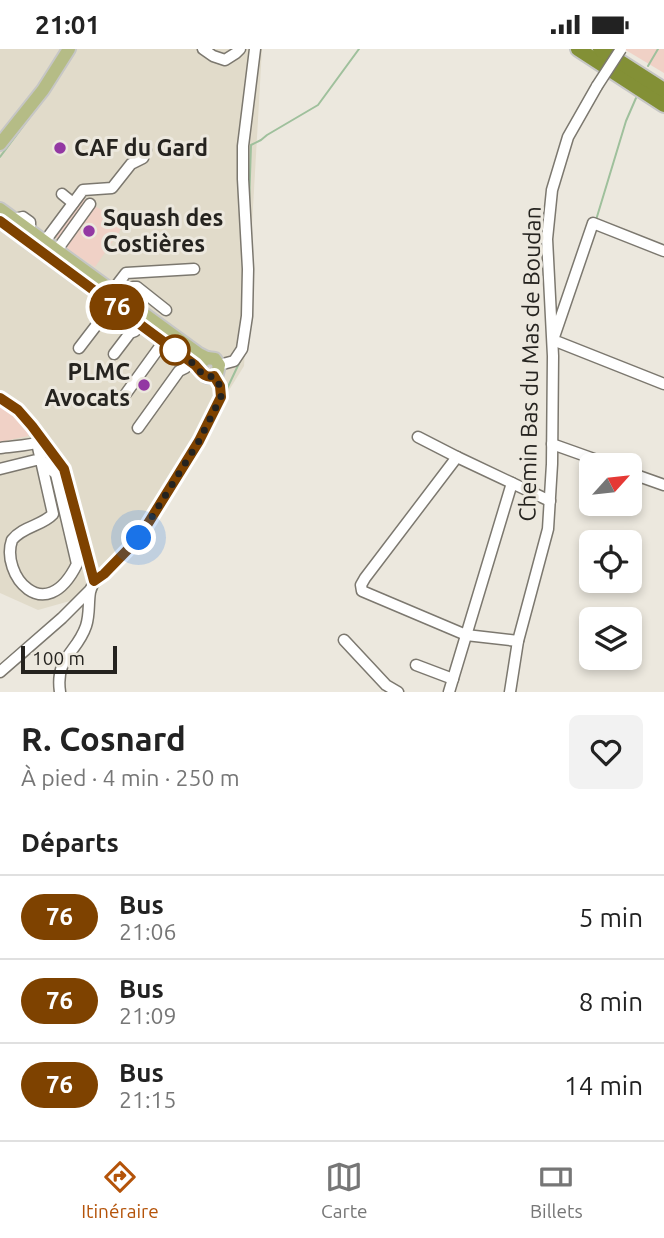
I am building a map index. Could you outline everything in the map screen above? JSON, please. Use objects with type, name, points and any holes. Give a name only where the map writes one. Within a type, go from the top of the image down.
[{"type":"highway","points":[[578,49],[664,105]]},
{"type":"highway","points":[[600,49],[664,90]]},
{"type":"main road","points":[[0,144],[50,89],[69,49]]},
{"type":"main road","points":[[0,209],[117,298],[140,324],[195,365],[205,376],[217,371],[215,359],[199,354],[117,298],[0,221]]},
{"type":"main road","points":[[195,365],[207,358]]},
{"type":"street","points":[[203,49],[225,59],[240,49]]},
{"type":"street","points":[[0,672],[62,618],[139,538],[199,441],[221,397],[217,371],[234,361],[242,349],[247,316],[248,269],[243,157],[256,49]]},
{"type":"street","name":"Chemin Bas du Mas de Boudan","points":[[510,692],[518,641],[548,529],[552,443],[552,340],[547,239],[552,190],[568,137],[621,49]]},
{"type":"street","points":[[45,241],[83,190],[112,188],[131,164],[143,158],[146,150]]},
{"type":"street","points":[[62,194],[73,203]]},
{"type":"street","points":[[57,250],[90,204]]},
{"type":"street","points":[[664,251],[593,223],[552,340],[664,384]]},
{"type":"street","points":[[117,298],[126,273],[194,269]]},
{"type":"street","points":[[79,348],[117,298],[133,286],[166,310]]},
{"type":"street","points":[[549,287],[569,290]]},
{"type":"street","points":[[114,353],[140,324]]},
{"type":"street","points":[[122,399],[164,341]]},
{"type":"street","points":[[138,428],[179,371],[195,365]]},
{"type":"street","points":[[0,398],[18,410],[32,426],[39,442],[64,469],[92,585],[88,622],[83,635],[60,667],[60,692]]},
{"type":"street","points":[[418,437],[550,501]]},
{"type":"street","points":[[0,449],[39,442]]},
{"type":"street","points":[[39,442],[40,459],[53,514],[48,520],[24,530],[12,540],[6,563],[12,579],[21,588],[45,595],[61,588],[77,564],[56,474],[40,459]]},
{"type":"street","points":[[552,443],[579,453]]},
{"type":"street","points":[[457,457],[365,578],[361,585],[362,591],[467,635],[518,641]]},
{"type":"street","points":[[0,469],[40,459]]},
{"type":"street","points":[[642,477],[664,485]]},
{"type":"street","points":[[449,692],[512,483]]},
{"type":"street","points":[[344,640],[386,685],[398,692]]},
{"type":"street","points":[[416,665],[453,679]]},
{"type":"shaded area","points":[[0,49],[262,49],[244,366],[116,573],[84,597],[38,610],[0,593]]},
{"type":"shaded area","points":[[624,49],[664,49],[664,73]]},
{"type":"shaded area","name":"Squash des Costières","points":[[83,198],[124,225],[95,267],[63,246],[64,243],[55,237]]},
{"type":"shaded area","points":[[0,403],[17,414],[31,432],[28,436],[0,442]]},
{"type":"waterway","points":[[249,206],[251,145],[318,105],[359,49]]},
{"type":"waterway","points":[[648,66],[658,49]]},
{"type":"waterway","points":[[0,157],[45,97]]},
{"type":"waterway","points":[[596,220],[626,121],[636,98]]},
{"type":"waterway","points":[[252,285],[252,308]]},
{"type":"waterway","points":[[225,393],[242,357]]},
{"type":"waterway","points":[[554,506],[556,473]]},
{"type":"waterway","points":[[95,593],[100,582]]},
{"type":"waterway","points":[[92,624],[94,602]]},
{"type":"waterway","points":[[522,646],[525,634]]},
{"type":"bus line","name":"76","points":[[0,221],[195,365],[203,375],[214,376],[220,386],[221,397],[199,441],[139,538],[94,581],[64,469],[18,410],[0,398]]},
{"type":"place","name":"CAF du Gard","points":[[60,148]]},
{"type":"place","name":"Squash des Costières","points":[[89,231]]},
{"type":"place","name":"PLMC Avocats","points":[[144,385]]},
{"type":"route","points":[[139,538],[199,441],[221,397],[220,386],[214,376],[203,375],[173,348],[175,350]]}]
